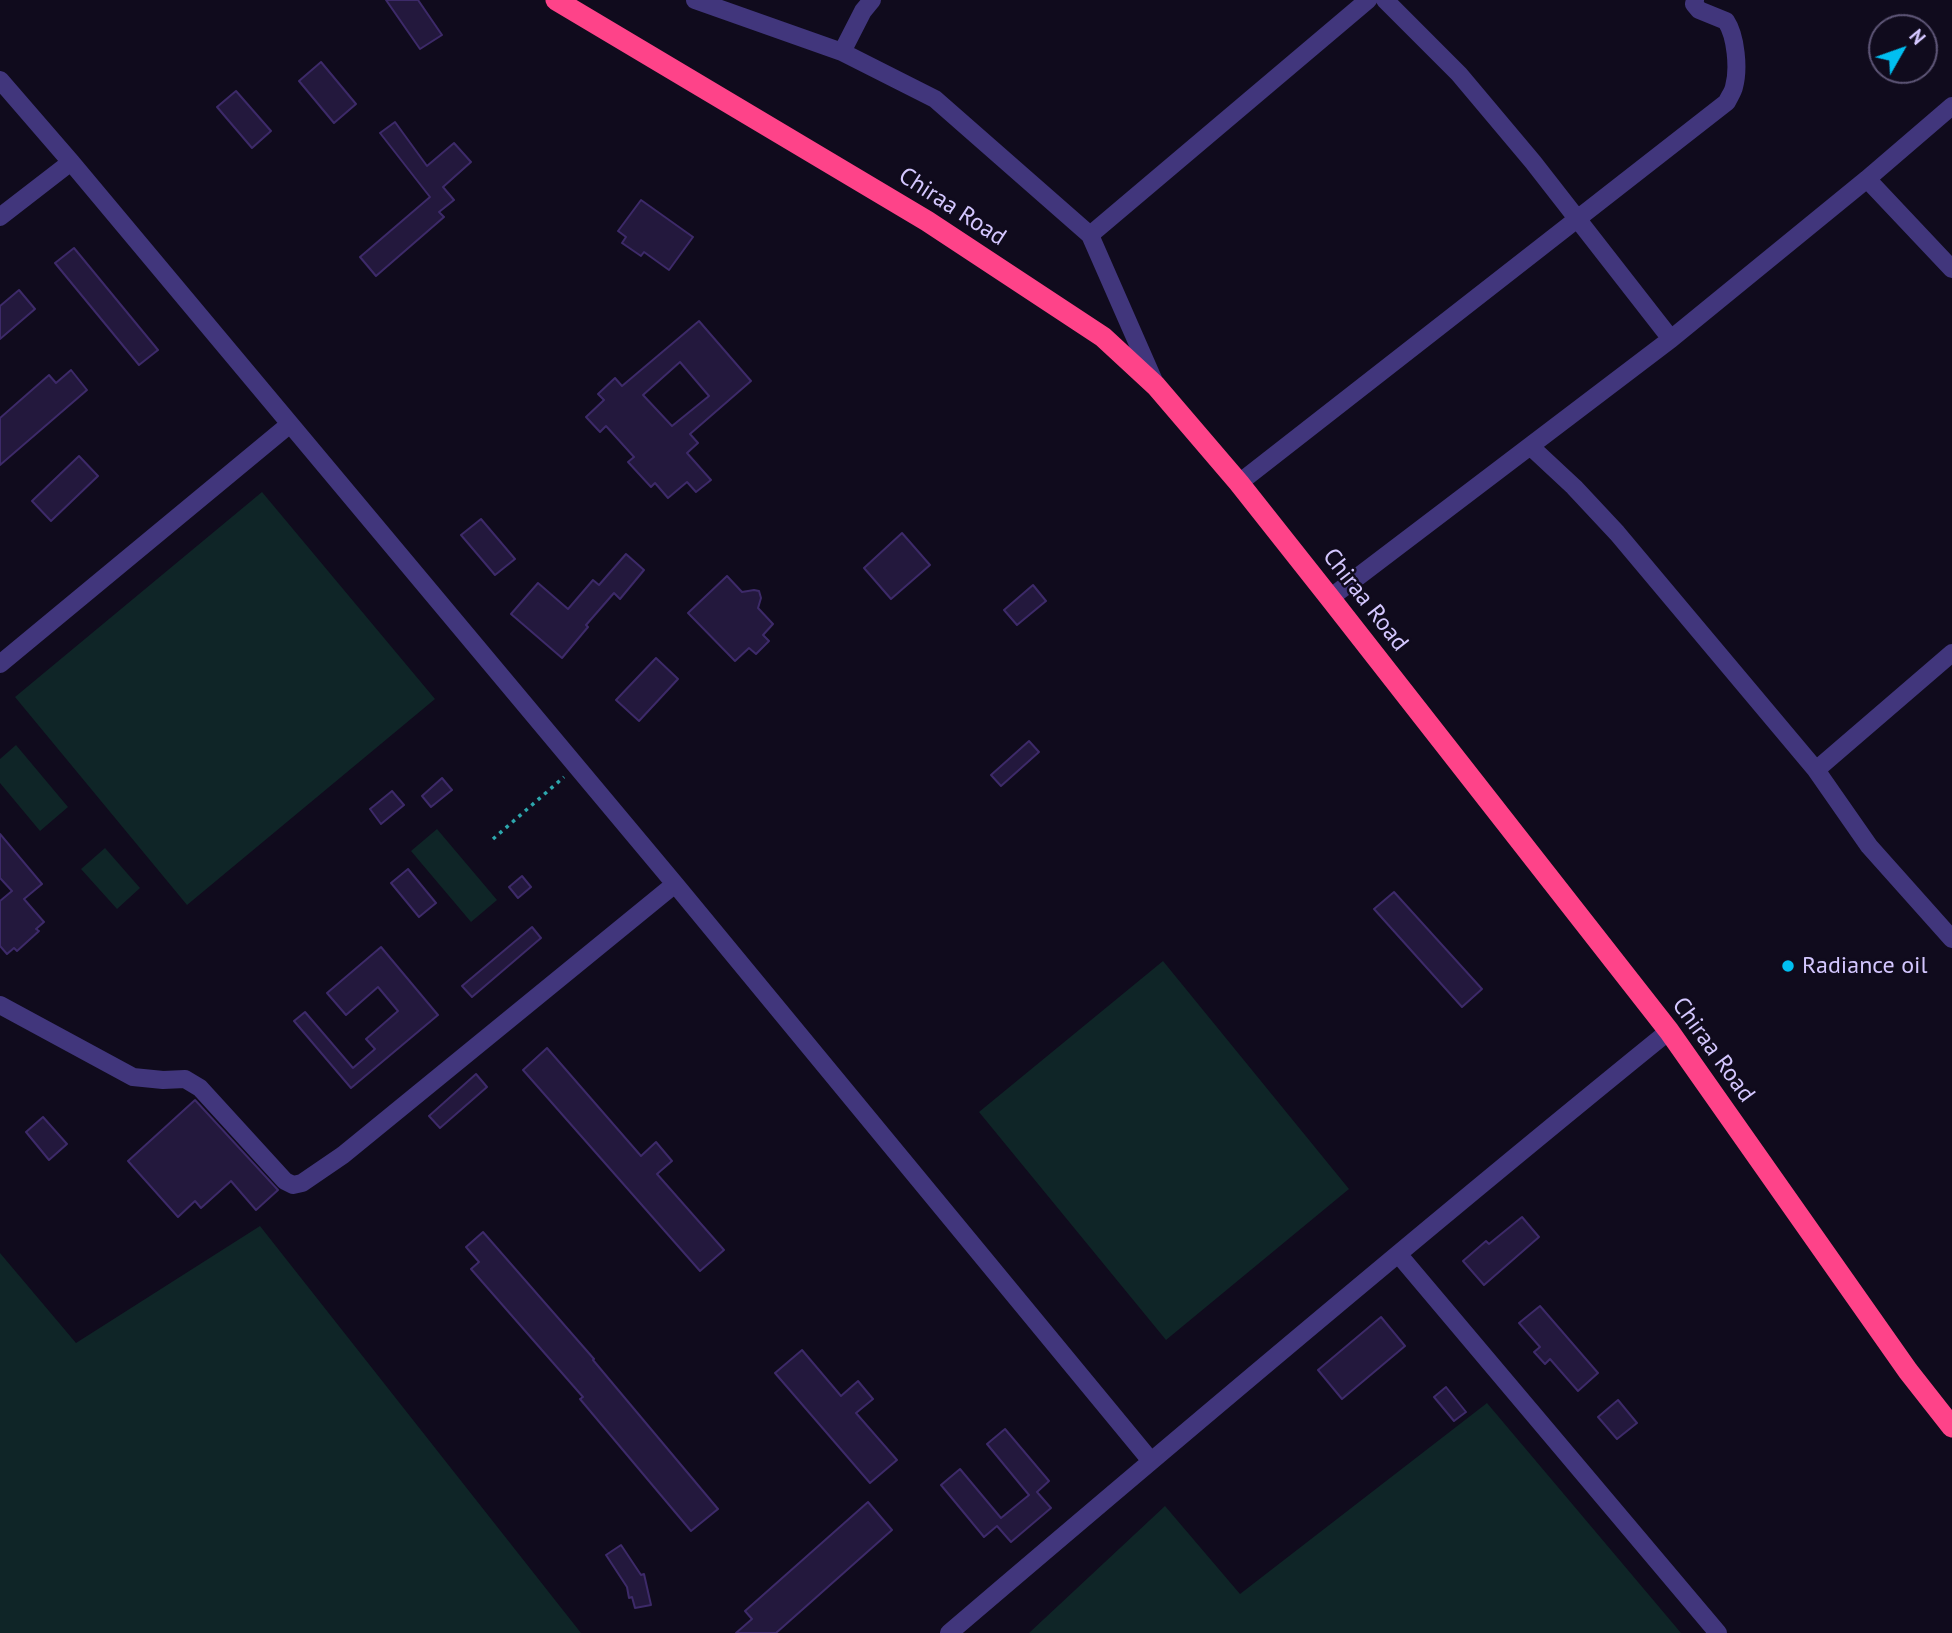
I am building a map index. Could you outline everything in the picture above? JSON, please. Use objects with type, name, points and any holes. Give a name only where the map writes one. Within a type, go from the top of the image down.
[{"type":"highway","name":"Chiraa Road","points":[[556,0],[927,221],[1104,337],[1156,386],[1239,483],[1669,1031],[1901,1361],[1952,1427]]},
{"type":"street","points":[[695,0],[842,52],[935,99],[1090,236],[1156,386]]},
{"type":"street","points":[[842,52],[863,11],[872,0]]},
{"type":"street","points":[[1090,236],[1368,0]]},
{"type":"street","points":[[1385,0],[1459,74],[1534,162],[1671,339]]},
{"type":"street","points":[[1239,483],[1727,102],[1734,88],[1737,68],[1732,34],[1726,21],[1699,10],[1694,4],[1695,0]]},
{"type":"street","points":[[0,80],[675,884],[1151,1461]]},
{"type":"street","points":[[1330,598],[1671,339],[1952,106]]},
{"type":"street","points":[[0,217],[71,162]]},
{"type":"street","points":[[1867,179],[1952,269]]},
{"type":"street","points":[[0,664],[290,424]]},
{"type":"street","points":[[1530,446],[1574,487],[1617,533],[1816,770],[1869,846],[1952,939]]},
{"type":"street","points":[[1816,770],[1952,653]]},
{"type":"street","points":[[0,1005],[134,1077],[185,1079],[200,1088],[285,1181],[293,1185],[302,1183],[343,1155],[675,884]]},
{"type":"street","points":[[949,1633],[1151,1461],[1669,1031]]},
{"type":"street","points":[[1399,1255],[1718,1633]]},
{"type":"path","points":[[493,839],[576,766]]},
{"type":"green space","points":[[262,492],[435,699],[187,905],[15,697]]},
{"type":"green space","points":[[16,745],[68,807],[40,831],[0,783],[0,759]]},
{"type":"green space","points":[[437,829],[497,900],[471,922],[411,851]]},
{"type":"green space","points":[[105,848],[140,888],[117,909],[81,869]]},
{"type":"green space","points":[[1163,961],[1349,1189],[1166,1340],[979,1112]]},
{"type":"green space","points":[[260,1226],[581,1633],[0,1633],[0,1253],[76,1343]]},
{"type":"green space","points":[[1487,1403],[1681,1633],[1029,1633],[1165,1506],[1240,1594]]},
{"type":"building","points":[[386,0],[418,0],[442,35],[420,49]]},
{"type":"building","points":[[321,62],[356,104],[334,123],[299,81]]},
{"type":"building","points":[[236,91],[271,131],[252,148],[217,107]]},
{"type":"building","points":[[395,122],[427,166],[454,143],[471,162],[443,187],[454,200],[439,212],[444,217],[376,276],[360,257],[430,197],[380,133]]},
{"type":"building","points":[[641,200],[693,237],[669,270],[644,252],[641,256],[622,243],[626,237],[618,231]]},
{"type":"building","points":[[74,248],[158,350],[139,365],[55,263]]},
{"type":"building","points":[[19,290],[35,309],[0,339],[0,306]]},
{"type":"building","points":[[699,321],[751,381],[690,434],[698,443],[687,453],[711,480],[696,492],[687,482],[668,498],[655,483],[651,487],[628,462],[634,457],[606,426],[600,432],[586,417],[604,400],[598,394],[615,378],[622,386]],"holes":[[[680,362],[709,396],[672,426],[643,395]]]},
{"type":"building","points":[[71,370],[87,390],[0,465],[0,418],[49,375],[56,383]]},
{"type":"building","points":[[79,456],[98,476],[51,521],[32,501]]},
{"type":"building","points":[[481,519],[515,559],[495,575],[461,535]]},
{"type":"building","points":[[902,533],[930,565],[891,599],[864,568]]},
{"type":"building","points":[[626,554],[644,570],[620,599],[614,593],[562,658],[511,614],[538,583],[568,609],[593,580],[599,585]]},
{"type":"building","points":[[727,576],[742,592],[759,591],[761,598],[758,608],[773,624],[763,635],[769,641],[756,654],[749,648],[735,661],[688,613]]},
{"type":"building","points":[[1033,585],[1046,601],[1017,625],[1004,610]]},
{"type":"building","points":[[656,658],[678,679],[639,721],[616,700]]},
{"type":"building","points":[[1029,741],[1039,752],[1001,786],[991,775]]},
{"type":"building","points":[[442,778],[452,790],[431,807],[422,796]]},
{"type":"building","points":[[392,791],[404,805],[381,824],[370,809]]},
{"type":"building","points":[[0,834],[42,884],[24,899],[44,922],[36,929],[39,931],[17,951],[14,948],[7,954],[0,946],[0,901],[12,891],[0,878]]},
{"type":"building","points":[[408,869],[436,903],[419,917],[391,883]]},
{"type":"building","points":[[522,876],[531,887],[518,898],[509,887]]},
{"type":"building","points":[[1394,892],[1482,989],[1462,1007],[1374,909]]},
{"type":"building","points":[[532,927],[541,938],[472,997],[462,986]]},
{"type":"building","points":[[381,947],[438,1015],[351,1088],[294,1021],[305,1012],[353,1068],[375,1049],[366,1039],[398,1011],[378,987],[346,1015],[327,993]]},
{"type":"building","points":[[547,1048],[641,1156],[656,1142],[672,1161],[657,1174],[724,1250],[700,1271],[523,1070]]},
{"type":"building","points":[[476,1074],[487,1087],[440,1128],[429,1116]]},
{"type":"building","points":[[195,1100],[278,1190],[256,1210],[231,1181],[201,1208],[195,1201],[178,1217],[128,1161]]},
{"type":"building","points":[[43,1117],[67,1144],[49,1160],[26,1132]]},
{"type":"building","points":[[1522,1217],[1539,1237],[1484,1285],[1463,1261],[1486,1241],[1489,1244]]},
{"type":"building","points":[[483,1232],[594,1359],[718,1509],[691,1531],[580,1399],[583,1397],[471,1269],[479,1262],[466,1247]]},
{"type":"building","points":[[1540,1306],[1598,1373],[1578,1391],[1550,1359],[1545,1364],[1534,1352],[1540,1347],[1519,1323]]},
{"type":"building","points":[[1381,1317],[1405,1346],[1342,1399],[1318,1370]]},
{"type":"building","points":[[802,1350],[841,1396],[858,1381],[873,1399],[856,1413],[897,1460],[870,1483],[775,1373]]},
{"type":"building","points":[[1446,1387],[1466,1412],[1454,1421],[1434,1397]]},
{"type":"building","points":[[1618,1400],[1637,1423],[1617,1439],[1598,1417]]},
{"type":"building","points":[[1005,1429],[1049,1481],[1037,1492],[1051,1508],[1011,1542],[997,1526],[984,1537],[941,1485],[960,1469],[1001,1518],[1029,1495],[987,1444]]},
{"type":"building","points":[[868,1502],[892,1530],[776,1633],[736,1633],[752,1619],[745,1611]]},
{"type":"building","points":[[621,1545],[641,1575],[644,1574],[651,1605],[635,1608],[627,1587],[606,1555]]},
{"type":"place","name":"Radiance oil","points":[[1788,966]]}]
